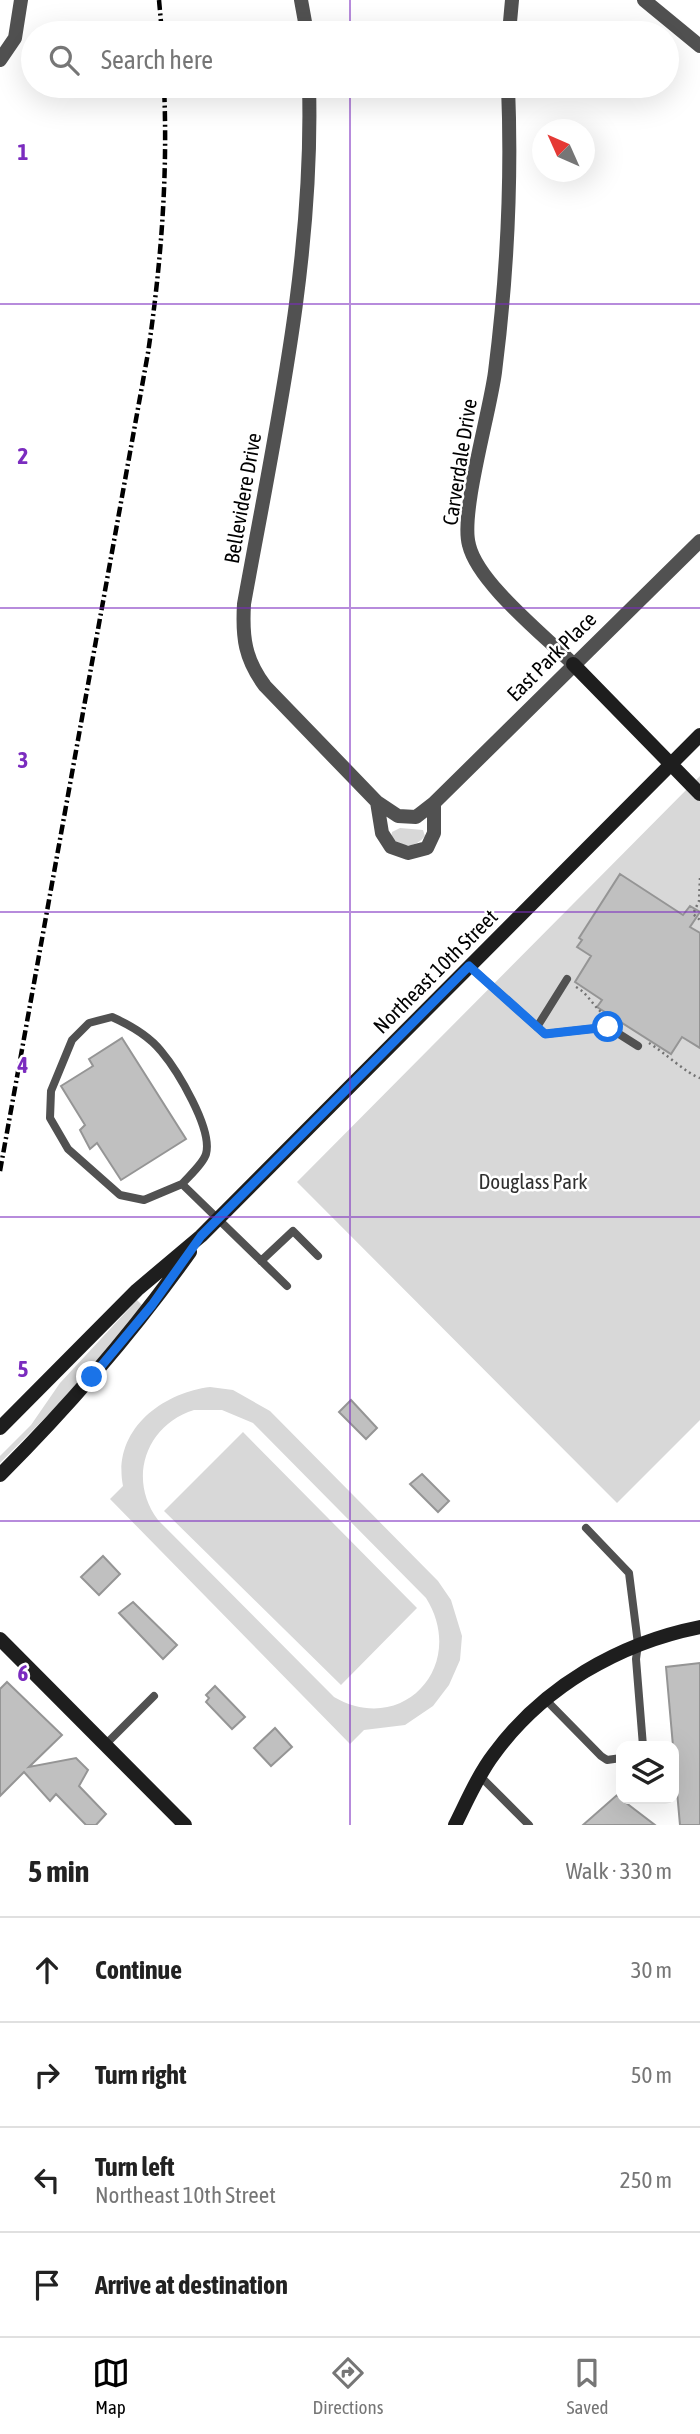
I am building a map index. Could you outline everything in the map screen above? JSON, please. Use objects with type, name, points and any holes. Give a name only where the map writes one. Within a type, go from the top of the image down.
[{"type":"main road","name":"Carverdale Drive","points":[[573,664],[700,794]]},
{"type":"main road","name":"Northeast 10th Street","points":[[0,1428],[137,1290],[201,1236],[700,735]]},
{"type":"main road","name":"Northeast 10th Street","points":[[0,1475],[92,1377],[152,1305],[201,1236]]},
{"type":"main road","points":[[455,1825],[494,1754],[545,1699],[584,1671],[638,1644],[700,1627]]},
{"type":"main road","points":[[0,1639],[185,1825]]},
{"type":"street","points":[[0,60],[15,38],[21,0]]},
{"type":"street","points":[[301,0],[305,21]]},
{"type":"street","points":[[510,21],[512,0]]},
{"type":"street","points":[[643,0],[669,21]]},
{"type":"street","points":[[679,29],[700,46]]},
{"type":"street","name":"Bellevidere Drive","points":[[309,98],[308,176],[300,290],[244,604],[244,648],[253,670],[265,686],[377,802]]},
{"type":"street","name":"Carverdale Drive","points":[[509,98],[512,178],[495,373],[468,517],[468,544],[479,572],[573,664]]},
{"type":"street","name":"East Park Place","points":[[377,802],[398,816],[416,817],[434,803],[700,541]]},
{"type":"street","points":[[377,802],[382,833],[391,847],[408,853],[427,848],[434,833],[434,803]]},
{"type":"lane","points":[[469,966],[545,1034],[608,1027],[638,1046]]},
{"type":"lane","points":[[537,1027],[567,979]]},
{"type":"lane","points":[[112,1017],[134,1028],[161,1049],[186,1087],[205,1135],[205,1155],[182,1185],[144,1200],[120,1195],[68,1149],[50,1118],[51,1091],[72,1040],[89,1023],[112,1017]]},
{"type":"lane","points":[[182,1185],[287,1286]]},
{"type":"lane","points":[[261,1261],[293,1231],[318,1256]]},
{"type":"lane","points":[[586,1528],[629,1573],[638,1644],[636,1659],[643,1741]]},
{"type":"lane","points":[[105,1745],[154,1696]]},
{"type":"lane","points":[[545,1699],[601,1756],[607,1760],[616,1759]]},
{"type":"lane","points":[[480,1776],[529,1825]]},
{"type":"path","points":[[700,878],[699,901],[693,914],[700,920]]},
{"type":"green space","name":"Douglass Park","points":[[700,776],[700,1420],[617,1503],[297,1182]]},
{"type":"green space","points":[[400,828],[423,830],[425,836],[413,844],[399,844],[391,838],[392,832]]},
{"type":"green space","points":[[137,1300],[143,1306],[58,1405],[0,1463],[0,1456],[31,1425],[60,1383]]},
{"type":"green space","points":[[210,1387],[233,1390],[270,1411],[438,1581],[451,1600],[462,1636],[460,1660],[449,1685],[433,1706],[405,1725],[364,1730],[350,1744],[110,1499],[123,1486],[125,1448],[133,1432],[158,1406],[192,1391]],"holes":[[[194,1410],[222,1410],[253,1423],[426,1598],[437,1623],[439,1647],[434,1669],[422,1688],[405,1701],[383,1708],[359,1707],[334,1697],[158,1520],[144,1488],[146,1455],[153,1441],[177,1417]]]},
{"type":"green space","points":[[243,1432],[417,1608],[341,1685],[164,1511]]},
{"type":"building","points":[[620,874],[683,915],[690,906],[700,912],[690,927],[700,933],[700,1048],[682,1037],[671,1054],[597,1007],[602,1000],[575,982],[591,956],[577,947],[582,940],[579,938]]},
{"type":"building","points":[[122,1038],[186,1139],[121,1180],[97,1143],[90,1149],[80,1130],[85,1125],[61,1086],[93,1066],[89,1059]]},
{"type":"building","points":[[351,1400],[377,1428],[366,1439],[339,1412]]},
{"type":"building","points":[[422,1474],[449,1501],[438,1512],[410,1484]]},
{"type":"building","points":[[103,1556],[120,1574],[99,1595],[81,1577]]},
{"type":"building","points":[[133,1602],[177,1645],[163,1659],[119,1613]]},
{"type":"building","points":[[700,1663],[700,1825],[680,1825],[679,1741],[673,1741],[666,1667]]},
{"type":"building","points":[[7,1682],[62,1735],[29,1767],[76,1758],[88,1770],[79,1786],[106,1814],[96,1825],[86,1825],[56,1794],[50,1801],[24,1772],[0,1796],[0,1689]]},
{"type":"building","points":[[215,1686],[245,1717],[232,1729],[206,1702],[209,1698],[206,1695]]},
{"type":"building","points":[[275,1728],[292,1747],[271,1766],[254,1748]]},
{"type":"building","points":[[616,1796],[616,1804],[628,1804],[655,1825],[583,1825]]},
{"type":"railway","points":[[159,0],[161,21]]},
{"type":"railway","points":[[0,1171],[148,353],[162,220],[164,98]]},
{"type":"route","points":[[92,1377],[152,1305],[201,1236],[469,966],[545,1034],[608,1027]]}]
